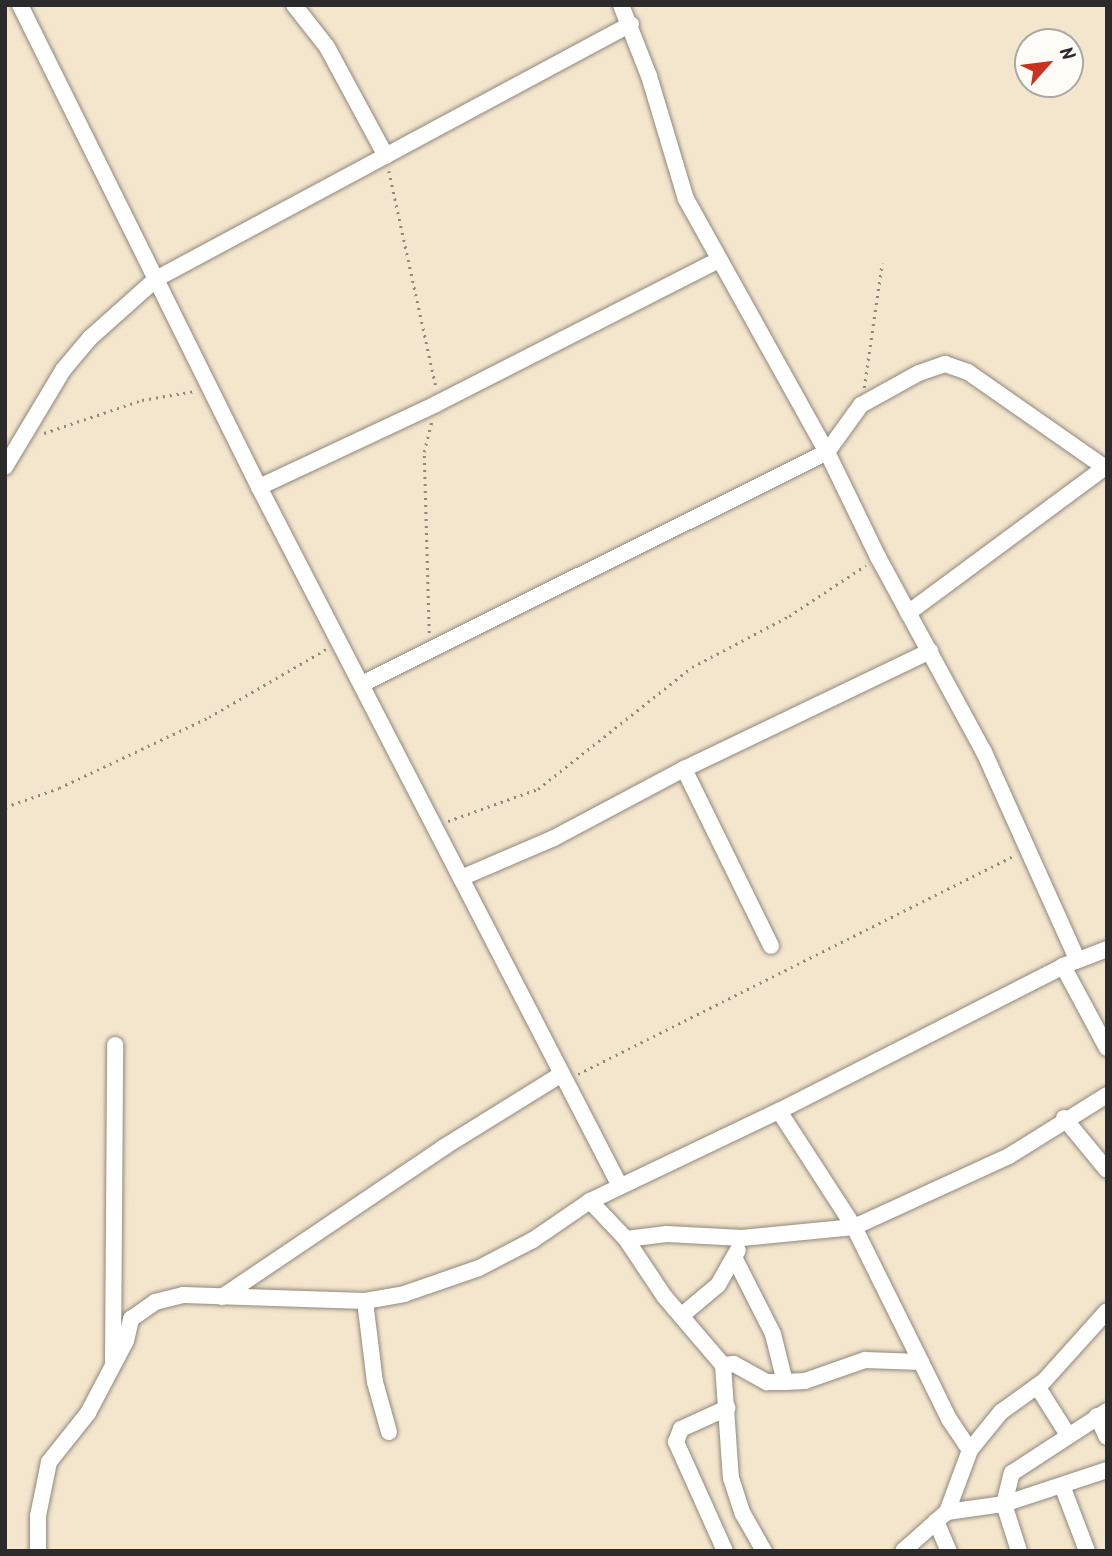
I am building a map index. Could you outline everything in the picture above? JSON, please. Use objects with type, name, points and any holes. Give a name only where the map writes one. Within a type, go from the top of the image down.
[{"type":"street","points":[[20,5],[209,389],[339,642],[364,683],[432,827],[461,878],[561,1079],[620,1185]]},
{"type":"street","points":[[294,5],[310,20],[327,47],[386,156]]},
{"type":"street","points":[[621,5],[631,23],[686,199],[827,452],[878,557],[984,752],[1107,1048]]},
{"type":"street","points":[[5,467],[26,439],[63,370],[90,338],[156,279],[631,23]]},
{"type":"street","points":[[259,487],[436,404],[719,260]]},
{"type":"street","points":[[364,683],[827,452],[861,405],[919,373],[945,364],[968,372],[1105,469],[908,613]]},
{"type":"street","points":[[461,878],[554,838],[684,769],[930,651]]},
{"type":"street","points":[[684,769],[771,946]]},
{"type":"street","points":[[37,1551],[38,1516],[49,1462],[88,1413],[113,1367],[131,1319],[155,1302],[183,1295],[365,1301],[404,1294],[479,1268],[533,1240],[590,1201],[620,1185],[779,1111],[1070,963],[1107,949]]},
{"type":"street","points":[[113,1367],[115,1045]]},
{"type":"street","points":[[220,1298],[443,1147],[561,1079]]},
{"type":"street","points":[[625,1239],[667,1234],[742,1238],[854,1227],[1009,1156],[1064,1118],[1107,1095]]},
{"type":"street","points":[[779,1111],[854,1227],[949,1419],[970,1450]]},
{"type":"street","points":[[1064,1118],[1107,1170]]},
{"type":"street","points":[[590,1201],[625,1239],[681,1316],[723,1365],[731,1478],[743,1514],[764,1551]]},
{"type":"street","points":[[681,1316],[718,1284],[734,1259],[742,1238]]},
{"type":"street","points":[[734,1259],[773,1334],[785,1382]]},
{"type":"street","points":[[365,1301],[375,1382],[389,1432]]},
{"type":"street","points":[[903,1551],[942,1517],[970,1450],[1001,1412],[1037,1386],[1107,1311]]},
{"type":"street","points":[[723,1365],[734,1364],[767,1382],[785,1382],[805,1381],[865,1360],[921,1362]]},
{"type":"street","points":[[1037,1386],[1068,1435]]},
{"type":"street","points":[[725,1551],[676,1442],[681,1429],[727,1408]]},
{"type":"street","points":[[1020,1551],[1004,1504],[1012,1473],[1102,1413],[1107,1437]]},
{"type":"street","points":[[942,1517],[1063,1488],[1107,1470]]},
{"type":"street","points":[[1063,1488],[1087,1551]]},
{"type":"street","points":[[942,1517],[949,1551]]},
{"type":"path","points":[[861,405],[882,263]]},
{"type":"path","points":[[26,439],[142,400],[209,389]]},
{"type":"path","points":[[432,827],[538,789],[692,667],[789,616],[878,557]]},
{"type":"path","points":[[5,807],[59,788],[209,717],[339,642]]},
{"type":"path","points":[[561,1079],[1026,850]]}]
